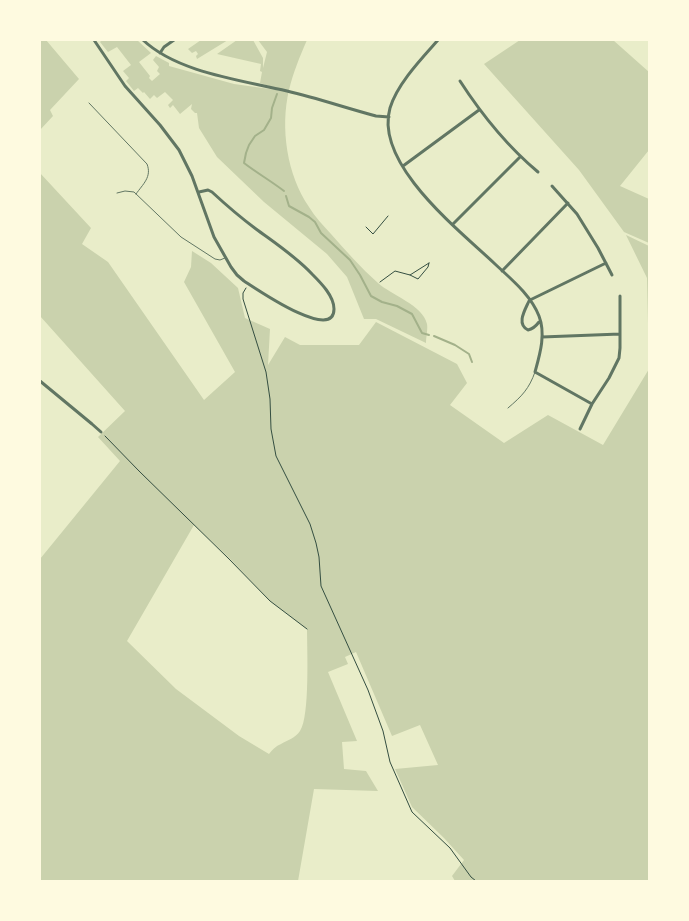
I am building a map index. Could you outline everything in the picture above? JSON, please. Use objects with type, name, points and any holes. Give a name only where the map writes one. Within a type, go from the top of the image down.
[{"type":"street","points":[[94,40],[125,86],[160,125],[179,150],[192,176],[212,232],[234,272],[248,284],[288,308],[310,318],[323,321],[333,315],[333,305],[330,296],[299,261],[240,217],[210,191],[198,192]]},
{"type":"street","points":[[143,40],[180,63],[210,73],[289,91],[376,116],[389,117]]},
{"type":"street","points":[[160,52],[174,40]]},
{"type":"street","points":[[438,40],[405,79],[393,101],[389,117],[389,136],[399,161],[419,189],[452,224],[517,284],[530,300],[539,315],[542,337],[535,372],[592,404]]},
{"type":"street","points":[[460,81],[479,110],[520,157],[538,172]]},
{"type":"street","points":[[403,166],[479,110]]},
{"type":"street","points":[[452,224],[520,157]]},
{"type":"street","points":[[552,186],[577,214],[612,275]]},
{"type":"street","points":[[502,271],[568,203]]},
{"type":"street","points":[[540,321],[532,330],[524,328],[522,317],[530,300],[606,263]]},
{"type":"street","points":[[580,429],[592,404],[619,358],[620,296]]},
{"type":"street","points":[[542,337],[620,334]]},
{"type":"street","points":[[40,381],[100,432]]},
{"type":"lane","points":[[89,103],[147,164],[149,175],[136,194]]},
{"type":"lane","points":[[117,193],[128,190],[136,194],[186,241],[215,259],[220,260],[226,257]]},
{"type":"lane","points":[[508,408],[530,386],[535,372]]},
{"type":"path","points":[[366,228],[373,234],[388,216]]},
{"type":"path","points":[[380,282],[396,271],[418,279],[429,263],[410,275]]},
{"type":"path","points":[[248,284],[242,297],[266,372],[270,399],[271,429],[276,456],[310,524],[319,557],[321,586],[368,690],[383,732],[390,762],[412,812],[450,848],[476,881]]},
{"type":"path","points":[[100,432],[270,601],[307,629]]},
{"type":"green space","points":[[40,40],[46,40],[79,79],[50,110],[53,116],[40,130]]},
{"type":"green space","points":[[102,40],[137,40],[151,53],[139,62],[152,81],[160,74],[157,71],[159,67],[153,60],[156,56],[169,63],[169,66],[234,84],[284,91],[260,83],[261,64],[217,54],[237,40],[253,40],[263,58],[263,68],[267,52],[258,40],[307,40],[299,58],[286,105],[287,151],[295,181],[314,214],[354,259],[378,283],[413,306],[424,317],[427,324],[426,343],[376,319],[364,319],[347,277],[327,254],[264,202],[217,157],[199,128],[197,113],[191,109],[192,104],[180,114],[173,105],[170,108],[168,105],[173,100],[165,92],[157,98],[154,95],[150,99],[138,88],[134,91],[126,81],[129,78],[123,71],[131,65],[117,47],[108,52],[100,42]]},
{"type":"green space","points":[[201,40],[228,40],[197,59],[196,56],[198,54],[196,51],[192,53],[188,49]]},
{"type":"green space","points":[[520,40],[613,40],[649,72],[649,150],[620,186],[649,199],[649,243],[624,232],[579,170],[484,64]]},
{"type":"green space","points":[[40,173],[91,228],[82,244],[108,262],[204,400],[235,372],[184,282],[191,267],[192,251],[211,263],[238,288],[245,318],[270,329],[268,365],[285,337],[300,345],[359,345],[376,322],[457,364],[467,383],[450,405],[504,443],[548,415],[603,445],[649,369],[649,881],[455,881],[452,876],[464,860],[412,807],[395,769],[438,765],[420,725],[392,736],[356,652],[345,657],[348,664],[328,672],[357,741],[342,742],[344,769],[366,771],[378,791],[314,789],[298,881],[40,881],[40,559],[120,461],[98,437],[125,411],[40,316]],"holes":[[[194,525],[270,601],[307,629],[307,682],[303,723],[296,735],[277,746],[269,754],[239,736],[176,689],[127,641]]]},
{"type":"green space","points":[[626,235],[649,246],[649,369],[647,278]]},
{"type":"waterway","points":[[277,94],[271,118],[264,130],[255,136],[249,145],[244,163],[284,191]]},
{"type":"waterway","points":[[286,196],[289,206],[315,222],[321,233],[350,260],[371,296],[412,314],[422,333],[429,335]]},
{"type":"waterway","points":[[434,336],[455,345],[469,354],[472,362]]}]
